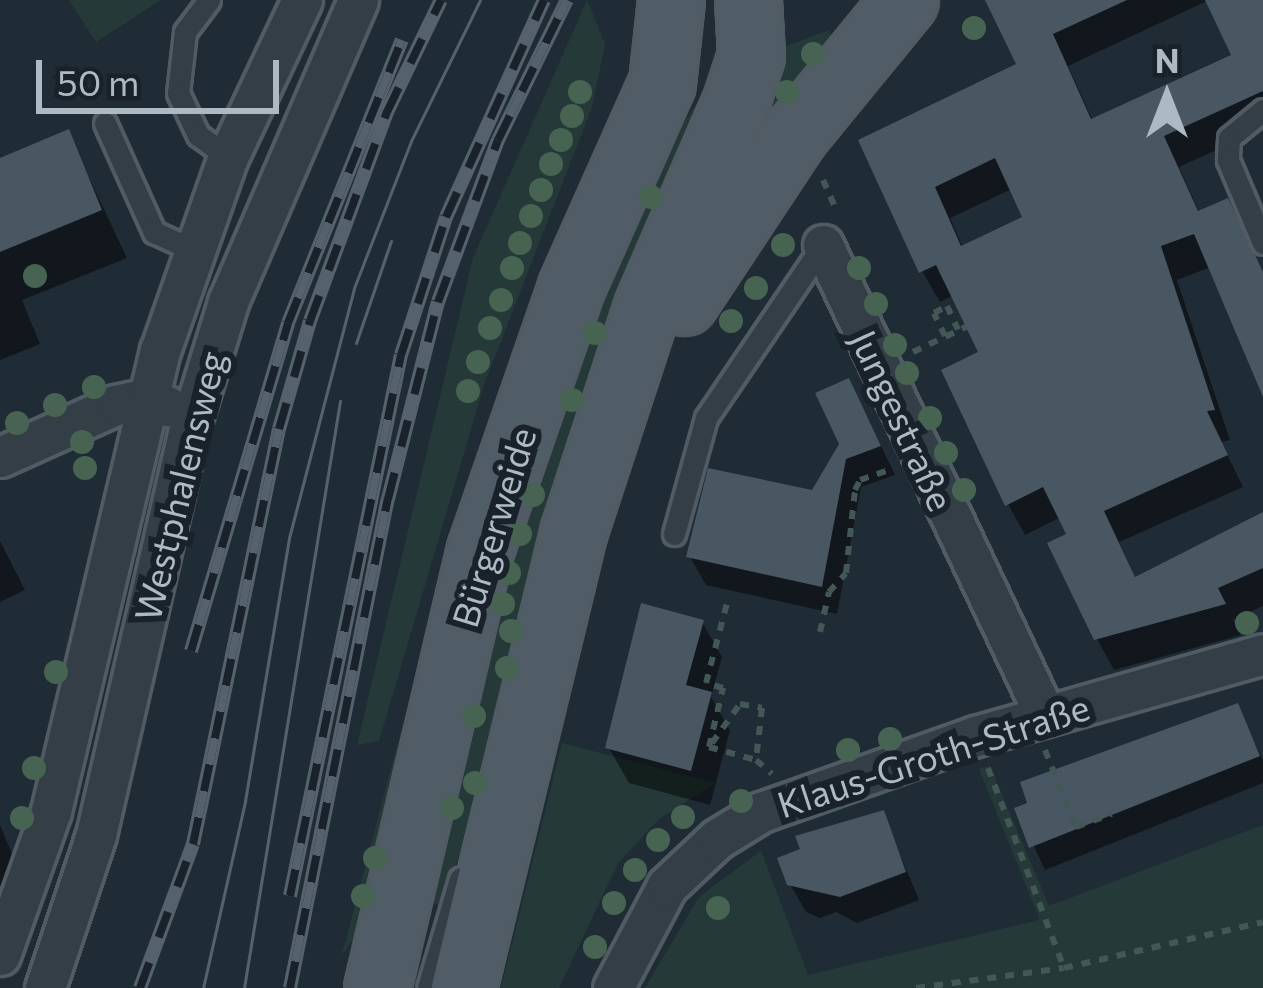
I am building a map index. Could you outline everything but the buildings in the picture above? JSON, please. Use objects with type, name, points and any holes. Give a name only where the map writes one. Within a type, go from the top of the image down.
[{"type":"main road","name":"Bürgerweide","points":[[377,988],[480,550],[571,286],[662,83],[672,46],[670,0]]},
{"type":"main road","name":"Bürgerweide","points":[[662,83],[736,0]]},
{"type":"main road","points":[[463,988],[496,835],[604,431],[646,309],[736,101],[751,55],[748,0]]},
{"type":"main road","points":[[604,431],[796,133],[905,0]]},
{"type":"street","name":"Westphalensweg","points":[[0,955],[52,811],[147,398],[193,250],[228,157],[302,0]]},
{"type":"street","name":"Westphalensweg","points":[[44,988],[96,836],[189,429],[265,205],[358,0]]},
{"type":"street","name":"Jungestraße","points":[[823,245],[1045,715]]},
{"type":"street","points":[[0,457],[147,398],[189,429]]},
{"type":"street","name":"Klaus-Groth-Straße","points":[[613,988],[658,899],[717,839],[819,786],[1045,715],[1263,654]]},
{"type":"lane","points":[[209,0],[178,52],[178,93],[198,135],[228,157]]},
{"type":"lane","points":[[1263,110],[1229,138],[1228,160],[1263,243]]},
{"type":"lane","points":[[105,123],[154,232],[193,250]]},
{"type":"lane","points":[[674,534],[706,418],[823,245]]},
{"type":"lane","points":[[428,988],[455,889],[470,858],[496,835]]},
{"type":"path","points":[[796,133],[844,229],[823,245]]},
{"type":"path","points":[[947,306],[962,328],[946,336],[934,313],[947,306]]},
{"type":"path","points":[[820,632],[830,592],[846,573],[860,480],[921,458]]},
{"type":"path","points":[[709,747],[723,688],[706,683],[727,603]]},
{"type":"path","points":[[740,704],[762,708],[756,760],[709,747],[740,704]]},
{"type":"path","points":[[976,736],[1064,968]]},
{"type":"path","points":[[1055,776],[1076,827],[1112,814]]},
{"type":"path","points":[[916,988],[1064,968],[1263,922]]},
{"type":"green space","points":[[69,0],[161,0],[96,42]]},
{"type":"green space","points":[[587,0],[605,44],[592,107],[484,385],[379,741],[357,745],[473,258]]},
{"type":"green space","points":[[829,30],[838,49],[723,209],[784,47]]},
{"type":"green space","points":[[706,90],[550,491],[487,784],[440,905],[426,901],[507,548],[598,284],[658,161]]},
{"type":"green space","points":[[435,608],[370,917],[342,955],[394,757]]},
{"type":"green space","points":[[562,743],[715,783],[659,819],[618,863],[559,988],[501,988]]},
{"type":"green space","points":[[990,766],[1049,906],[1263,825],[1263,988],[645,988],[699,897],[761,851],[808,975],[1040,920],[979,769]]},
{"type":"tram line","points":[[203,988],[245,801],[289,538],[354,288],[411,141],[480,0]]},
{"type":"tram line","points":[[356,343],[391,241]]},
{"type":"tram line","points":[[244,988],[340,401]]},
{"type":"railway","points":[[140,988],[193,844],[279,429],[310,321],[387,112],[441,0]]},
{"type":"railway","points":[[290,896],[401,355],[446,217],[544,0]]},
{"type":"railway","points":[[290,988],[388,499],[438,302],[498,140],[567,0]]},
{"type":"railway","points":[[191,651],[288,323],[402,40]]}]
